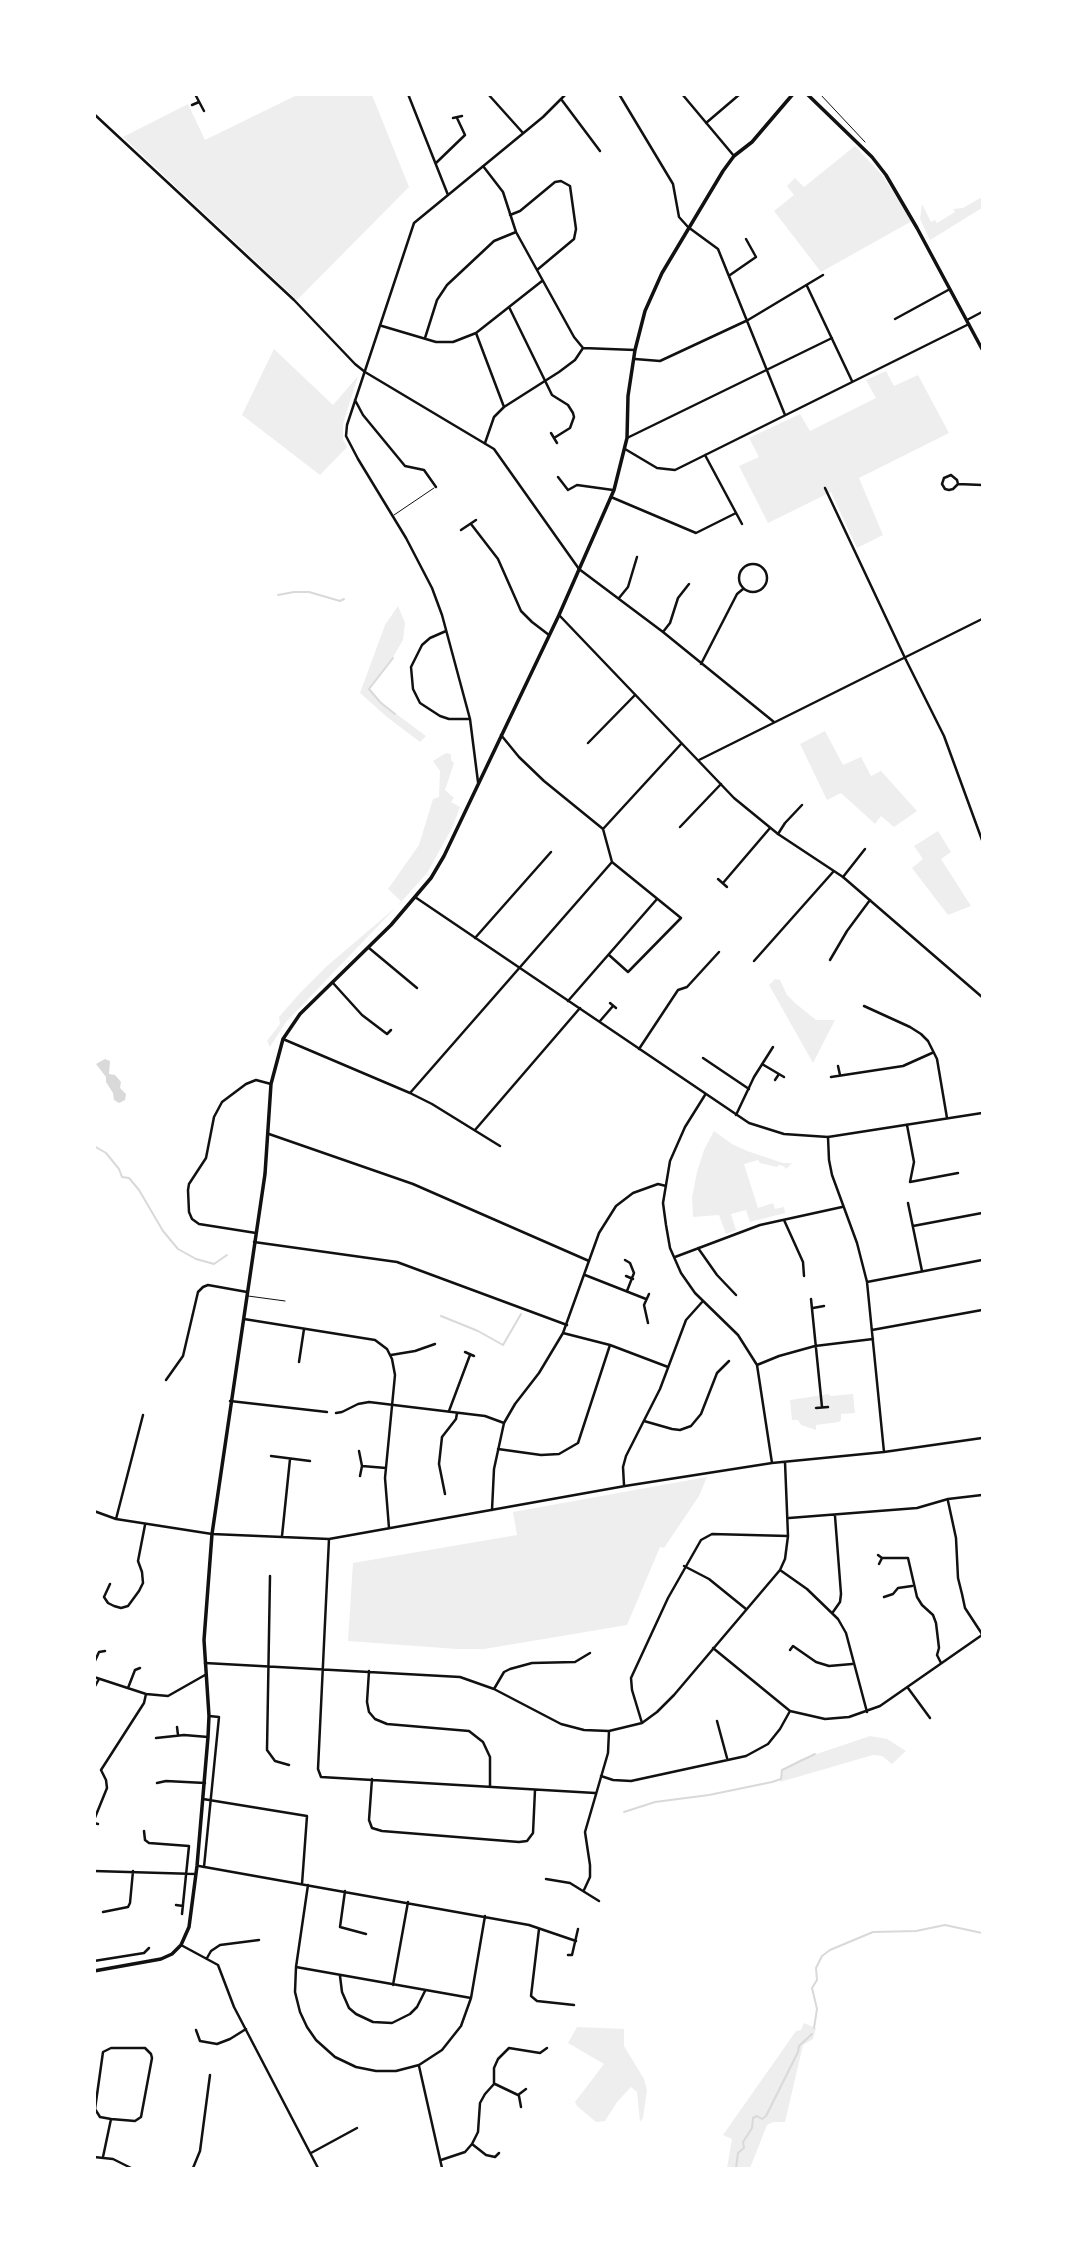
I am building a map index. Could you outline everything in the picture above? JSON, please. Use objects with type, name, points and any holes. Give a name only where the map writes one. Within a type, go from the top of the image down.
[{"type":"main road","points":[[94,1971],[161,1959],[172,1954],[181,1945],[189,1927],[208,1737],[204,1629],[212,1534],[265,1174],[271,1084],[283,1039],[300,1014],[369,948],[431,878],[444,856],[559,615],[614,490],[627,438],[628,396],[635,350],[645,311],[662,273],[734,156],[752,142],[793,94]]},
{"type":"main road","points":[[807,94],[872,157],[886,175],[982,349]]},
{"type":"street","points":[[195,94],[204,111]]},
{"type":"street","points":[[408,94],[448,195]]},
{"type":"street","points":[[488,94],[523,133]]},
{"type":"street","points":[[478,785],[470,719],[432,588],[346,436],[347,425],[411,227],[566,94]]},
{"type":"street","points":[[619,94],[673,184],[679,217],[718,249],[785,415]]},
{"type":"street","points":[[682,94],[734,156]]},
{"type":"street","points":[[706,123],[740,94]]},
{"type":"street","points":[[561,99],[600,151]]},
{"type":"street","points":[[192,105],[199,102]]},
{"type":"street","points":[[94,114],[295,301],[365,372],[494,449],[579,569],[663,632],[774,722]]},
{"type":"street","points":[[436,163],[465,135],[457,117]]},
{"type":"street","points":[[483,166],[503,192],[516,232],[574,337],[583,348],[635,350]]},
{"type":"street","points":[[510,215],[520,211],[555,182],[566,182],[570,186],[576,229],[574,239],[537,270]]},
{"type":"street","points":[[425,338],[437,300],[447,285],[494,241],[516,232]]},
{"type":"street","points":[[730,275],[756,257],[746,239]]},
{"type":"street","points":[[634,359],[660,360],[748,320],[823,275]]},
{"type":"street","points":[[380,326],[436,342],[453,342],[476,333],[542,281]]},
{"type":"street","points":[[807,286],[853,382]]},
{"type":"street","points":[[895,319],[950,289]]},
{"type":"street","points":[[509,307],[544,381],[552,394],[571,409],[574,417],[568,430],[554,438]]},
{"type":"street","points":[[625,449],[657,468],[676,470],[853,382],[968,322],[982,312]]},
{"type":"street","points":[[476,333],[504,407]]},
{"type":"street","points":[[627,438],[832,338]]},
{"type":"street","points":[[485,443],[494,417],[504,407],[575,360],[583,348]]},
{"type":"street","points":[[355,401],[363,415],[405,466],[424,470],[436,487]]},
{"type":"street","points":[[551,433],[557,443]]},
{"type":"street","points":[[705,455],[741,524]]},
{"type":"street","points":[[958,484],[951,475],[944,478],[942,484],[949,490],[958,484],[982,485]]},
{"type":"street","points":[[558,477],[568,490],[578,485],[614,490]]},
{"type":"street","points":[[825,488],[944,736],[982,839]]},
{"type":"street","points":[[610,497],[696,533],[736,513]]},
{"type":"street","points":[[461,530],[475,520]]},
{"type":"street","points":[[471,524],[498,559],[521,611],[549,635]]},
{"type":"street","points":[[619,598],[628,587],[637,557]]},
{"type":"street","points":[[755,564],[764,569],[767,578],[765,586],[751,592],[743,589],[739,581],[740,571],[747,565],[755,564]]},
{"type":"street","points":[[663,632],[670,623],[678,598],[689,584]]},
{"type":"street","points":[[701,664],[737,594],[743,589]]},
{"type":"street","points":[[559,615],[721,784],[770,828],[843,877],[982,997]]},
{"type":"street","points":[[699,760],[982,620]]},
{"type":"street","points":[[446,631],[422,645],[411,667],[413,689],[420,703],[440,716],[470,719]]},
{"type":"street","points":[[588,743],[636,695]]},
{"type":"street","points":[[501,735],[544,781],[603,829],[612,862],[681,918],[628,972],[610,955]]},
{"type":"street","points":[[603,829],[682,743]]},
{"type":"street","points":[[680,827],[721,784]]},
{"type":"street","points":[[778,834],[802,805]]},
{"type":"street","points":[[723,883],[770,828]]},
{"type":"street","points":[[843,877],[865,849]]},
{"type":"street","points":[[475,938],[551,852]]},
{"type":"street","points":[[410,1093],[612,862]]},
{"type":"street","points":[[754,961],[833,872]]},
{"type":"street","points":[[719,878],[727,887]]},
{"type":"street","points":[[414,897],[749,1123],[784,1134],[828,1137],[982,1113]]},
{"type":"street","points":[[568,1001],[657,899]]},
{"type":"street","points":[[830,960],[870,900]]},
{"type":"street","points":[[369,948],[417,988]]},
{"type":"street","points":[[639,1049],[678,990],[687,987],[719,951]]},
{"type":"street","points":[[332,981],[362,1015],[387,1034],[391,1030]]},
{"type":"street","points":[[600,1021],[613,1006]]},
{"type":"street","points":[[864,1006],[921,1034],[937,1059],[947,1119]]},
{"type":"street","points":[[475,1130],[580,1008]]},
{"type":"street","points":[[283,1039],[410,1093],[500,1146]]},
{"type":"street","points":[[736,1115],[773,1047]]},
{"type":"street","points":[[831,1077],[903,1066],[934,1052]]},
{"type":"street","points":[[703,1058],[749,1089]]},
{"type":"street","points":[[762,1063],[783,1077]]},
{"type":"street","points":[[838,1066],[840,1075]]},
{"type":"street","points":[[775,1080],[779,1074]]},
{"type":"street","points":[[256,1233],[199,1224],[192,1219],[189,1212],[188,1190],[206,1158],[214,1117],[222,1102],[256,1080],[271,1084]]},
{"type":"street","points":[[705,1095],[690,1117],[670,1161],[663,1203],[670,1248],[681,1273],[703,1301],[738,1335],[757,1365],[772,1463]]},
{"type":"street","points":[[907,1125],[914,1162],[911,1182],[958,1173]]},
{"type":"street","points":[[269,1134],[413,1184],[589,1261]]},
{"type":"street","points":[[828,1137],[829,1160],[867,1282],[884,1451]]},
{"type":"street","points":[[492,1510],[497,1448],[504,1423],[563,1333],[599,1233],[616,1206],[633,1193],[658,1184],[666,1186]]},
{"type":"street","points":[[908,1203],[922,1271]]},
{"type":"street","points":[[675,1257],[760,1225],[843,1206]]},
{"type":"street","points":[[913,1226],[982,1213]]},
{"type":"street","points":[[783,1219],[803,1262],[804,1276]]},
{"type":"street","points":[[254,1242],[397,1262],[566,1325]]},
{"type":"street","points":[[698,1248],[717,1275],[736,1295]]},
{"type":"street","points":[[625,1260],[630,1263],[634,1273],[627,1291]]},
{"type":"street","points":[[867,1282],[982,1260]]},
{"type":"street","points":[[585,1275],[646,1299]]},
{"type":"street","points":[[626,1276],[632,1279]]},
{"type":"street","points":[[166,1380],[183,1356],[198,1292],[208,1286],[247,1294]]},
{"type":"street","points":[[648,1323],[644,1305],[649,1294]]},
{"type":"street","points":[[811,1299],[822,1407]]},
{"type":"street","points":[[625,1486],[623,1467],[626,1456],[668,1367],[686,1320],[703,1301]]},
{"type":"street","points":[[812,1308],[824,1306]]},
{"type":"street","points":[[872,1330],[982,1310]]},
{"type":"street","points":[[243,1318],[375,1340],[385,1346],[391,1355],[395,1376],[386,1468],[389,1528]]},
{"type":"street","points":[[299,1362],[304,1329]]},
{"type":"street","points":[[563,1333],[610,1345],[668,1367]]},
{"type":"street","points":[[757,1365],[815,1346],[873,1339]]},
{"type":"street","points":[[391,1355],[435,1343]]},
{"type":"street","points":[[497,1448],[541,1455],[559,1454],[578,1443],[610,1345]]},
{"type":"street","points":[[449,1412],[472,1356],[466,1352]]},
{"type":"street","points":[[644,1421],[672,1430],[691,1426],[701,1414],[717,1373],[729,1361]]},
{"type":"street","points":[[230,1401],[327,1412]]},
{"type":"street","points":[[336,1413],[369,1402],[485,1416],[504,1423]]},
{"type":"street","points":[[816,1408],[828,1407]]},
{"type":"street","points":[[445,1494],[439,1464],[442,1437],[456,1419],[457,1413]]},
{"type":"street","points":[[116,1520],[143,1415]]},
{"type":"street","points":[[94,1511],[116,1520],[212,1534],[329,1539],[625,1486],[772,1463],[982,1438]]},
{"type":"street","points":[[359,1451],[362,1466],[360,1476]]},
{"type":"street","points":[[271,1457],[310,1461]]},
{"type":"street","points":[[282,1536],[290,1459]]},
{"type":"street","points":[[205,1663],[460,1677],[494,1689],[561,1724],[584,1730],[609,1731],[642,1723],[674,1695],[780,1570],[785,1559],[789,1518],[785,1462]]},
{"type":"street","points":[[362,1466],[386,1468]]},
{"type":"street","points":[[789,1518],[917,1508],[948,1499],[982,1495]]},
{"type":"street","points":[[713,1648],[790,1711],[824,1719],[849,1717],[880,1706],[982,1634],[965,1608],[961,1594],[956,1538],[948,1499]]},
{"type":"street","points":[[833,1612],[840,1602],[841,1594],[835,1516]]},
{"type":"street","points":[[104,1597],[108,1603],[121,1608],[128,1606],[139,1591],[143,1583],[138,1561],[145,1524]]},
{"type":"street","points":[[642,1723],[631,1678],[684,1566],[701,1540],[712,1534],[788,1536]]},
{"type":"street","points":[[329,1539],[322,1668],[321,1777],[594,1793]]},
{"type":"street","points":[[878,1555],[882,1558],[908,1559],[913,1586],[922,1605],[933,1615],[936,1623],[939,1648],[937,1655],[941,1664]]},
{"type":"street","points":[[879,1564],[882,1558]]},
{"type":"street","points":[[684,1566],[709,1579],[746,1609]]},
{"type":"street","points":[[780,1570],[833,1612],[846,1633],[867,1712]]},
{"type":"street","points":[[270,1576],[267,1750],[275,1761],[289,1765]]},
{"type":"street","points":[[97,1599],[104,1597],[110,1584]]},
{"type":"street","points":[[884,1597],[893,1594],[898,1588],[913,1586]]},
{"type":"street","points":[[790,1650],[793,1646],[816,1662],[829,1666],[853,1664]]},
{"type":"street","points":[[94,1663],[98,1650],[105,1651]]},
{"type":"street","points":[[494,1689],[504,1672],[516,1667],[532,1663],[575,1662],[589,1651],[594,1656]]},
{"type":"street","points":[[133,1666],[135,1670]]},
{"type":"street","points":[[127,1689],[135,1670],[140,1668]]},
{"type":"street","points":[[369,1671],[367,1702],[369,1712],[375,1719],[387,1724],[468,1731],[482,1742],[490,1757],[490,1787]]},
{"type":"street","points":[[94,1677],[146,1694],[168,1696],[206,1675]]},
{"type":"street","points":[[94,1688],[99,1679]]},
{"type":"street","points":[[908,1688],[930,1718]]},
{"type":"street","points":[[95,1773],[101,1770],[144,1703],[146,1694]]},
{"type":"street","points":[[601,1776],[631,1781],[746,1756],[763,1749],[780,1729],[790,1711]]},
{"type":"street","points":[[204,1867],[219,1717],[209,1716]]},
{"type":"street","points":[[717,1721],[727,1760]]},
{"type":"street","points":[[177,1727],[178,1735]]},
{"type":"street","points":[[584,1891],[590,1877],[585,1832],[594,1793],[608,1752],[609,1731]]},
{"type":"street","points":[[156,1738],[178,1735],[208,1737]]},
{"type":"street","points":[[207,1753],[216,1754]]},
{"type":"street","points":[[96,1823],[107,1788],[101,1770]]},
{"type":"street","points":[[372,1779],[369,1820],[372,1828],[519,1842],[527,1841],[533,1833],[535,1790]]},
{"type":"street","points":[[157,1783],[205,1783]]},
{"type":"street","points":[[203,1799],[307,1816],[302,1884]]},
{"type":"street","points":[[144,1831],[145,1839],[149,1843],[189,1846],[183,1914]]},
{"type":"street","points":[[197,1866],[485,1916],[539,1927],[576,1941]]},
{"type":"street","points":[[94,1871],[196,1874]]},
{"type":"street","points":[[129,1905],[132,1871]]},
{"type":"street","points":[[546,1879],[559,1879],[599,1901]]},
{"type":"street","points":[[308,1885],[296,1968],[295,1992],[300,2012],[316,2040],[335,2057],[356,2067],[376,2071],[396,2071],[419,2065],[442,2050],[461,2026],[471,1998],[485,1916]]},
{"type":"street","points":[[345,1891],[340,1927],[366,1934]]},
{"type":"street","points":[[393,1985],[408,1902]]},
{"type":"street","points":[[129,1905],[135,1909]]},
{"type":"street","points":[[103,1912],[129,1905]]},
{"type":"street","points":[[176,1905],[183,1906]]},
{"type":"street","points":[[110,1910],[111,1918]]},
{"type":"street","points":[[539,1927],[531,1996],[537,2001],[574,2005]]},
{"type":"street","points":[[568,1955],[572,1955],[578,1929]]},
{"type":"street","points":[[207,1958],[211,1951],[220,1945],[259,1941]]},
{"type":"street","points":[[181,1945],[218,1965],[229,1996],[318,2168]]},
{"type":"street","points":[[94,1961],[144,1953],[149,1948]]},
{"type":"street","points":[[296,1968],[471,1998]]},
{"type":"street","points":[[340,1976],[342,1992],[349,2008],[373,2022],[393,2023],[410,2014],[425,1992]]},
{"type":"street","points":[[196,2030],[200,2041],[217,2044],[246,2029]]},
{"type":"street","points":[[199,2047],[200,2041]]},
{"type":"street","points":[[111,2048],[145,2048],[152,2058],[142,2117],[135,2121],[111,2119],[100,2117],[95,2109],[103,2052],[111,2048]]},
{"type":"street","points":[[440,2160],[465,2152],[472,2144],[478,2132],[480,2103],[494,2084],[494,2068],[498,2059],[509,2048],[540,2053],[547,2048]]},
{"type":"street","points":[[419,2065],[442,2168]]},
{"type":"street","points":[[193,2168],[200,2151],[210,2075]]},
{"type":"street","points":[[494,2084],[518,2095]]},
{"type":"street","points":[[518,2095],[526,2089]]},
{"type":"street","points":[[518,2095],[521,2107]]},
{"type":"street","points":[[103,2157],[111,2119]]},
{"type":"street","points":[[312,2153],[357,2128]]},
{"type":"street","points":[[472,2144],[486,2155],[495,2157]]},
{"type":"street","points":[[495,2157],[499,2153]]},
{"type":"street","points":[[94,2157],[113,2159],[131,2168]]},
{"type":"street","points":[[495,2157],[496,2163]]},
{"type":"lane","points":[[820,94],[865,142]]},
{"type":"lane","points":[[392,516],[436,487]]},
{"type":"lane","points":[[247,1294],[285,1301]]},
{"type":"shaded area","points":[[299,94],[372,95],[409,187],[297,300],[123,137],[188,104],[205,140]]},
{"type":"shaded area","points":[[855,146],[883,176],[912,221],[821,272],[774,211],[794,195],[787,186],[795,178],[804,187]]},
{"type":"shaded area","points":[[982,197],[982,208],[930,240],[920,219],[922,204],[931,222],[935,220],[937,223],[955,212],[953,209],[963,208]]},
{"type":"shaded area","points":[[274,349],[333,405],[358,376],[343,424],[343,440],[347,447],[320,475],[242,415]]},
{"type":"shaded area","points":[[886,371],[894,386],[918,375],[949,433],[859,478],[883,535],[857,548],[831,492],[768,523],[739,466],[759,457],[749,438],[800,414],[810,431],[876,398],[866,380]]},
{"type":"shaded area","points":[[398,606],[405,623],[403,640],[369,689],[380,702],[426,736],[420,742],[360,693],[385,625]]},
{"type":"shaded area","points":[[825,731],[843,765],[861,757],[871,776],[881,771],[917,811],[894,827],[881,816],[875,824],[841,793],[827,800],[800,744]]},
{"type":"shaded area","points":[[446,753],[451,754],[454,763],[445,790],[454,798],[451,802],[460,807],[452,828],[427,873],[401,902],[388,889],[419,845],[433,799],[439,797],[440,771],[433,761]]},
{"type":"shaded area","points":[[938,831],[951,852],[941,859],[971,906],[948,915],[912,868],[923,859],[914,846]]},
{"type":"shaded area","points":[[397,906],[286,1022],[270,1047],[267,1041],[280,1024],[279,1017],[300,993]]},
{"type":"shaded area","points":[[775,979],[780,980],[787,995],[795,1003],[816,1020],[835,1020],[813,1063],[769,985]]},
{"type":"shaded area","points":[[105,1059],[110,1061],[109,1074],[115,1075],[121,1082],[120,1088],[126,1094],[125,1100],[119,1103],[114,1100],[106,1077],[96,1064]]},
{"type":"shaded area","points":[[714,1131],[747,1151],[783,1163],[792,1163],[786,1169],[784,1166],[760,1163],[758,1160],[744,1164],[758,1208],[773,1203],[775,1209],[784,1207],[785,1213],[750,1222],[746,1210],[731,1214],[736,1230],[726,1234],[719,1215],[693,1217],[692,1197],[697,1172]]},
{"type":"shaded area","points":[[829,1394],[853,1394],[855,1413],[841,1414],[839,1422],[816,1425],[816,1430],[801,1425],[798,1420],[792,1420],[790,1400]]},
{"type":"shaded area","points":[[707,1477],[699,1496],[664,1548],[660,1547],[627,1625],[484,1649],[348,1641],[353,1563],[517,1535],[513,1512]]},
{"type":"shaded area","points":[[870,1736],[887,1739],[906,1751],[892,1764],[882,1756],[873,1755],[780,1782],[782,1770],[799,1760]]},
{"type":"shaded area","points":[[804,2023],[816,2028],[813,2039],[803,2045],[785,2122],[767,2125],[750,2168],[727,2168],[732,2139],[723,2135]]},
{"type":"shaded area","points":[[577,2027],[624,2029],[624,2046],[644,2079],[647,2090],[640,2122],[637,2092],[631,2087],[605,2121],[596,2122],[577,2106],[575,2102],[604,2064],[568,2043]]},
{"type":"waterway","points":[[278,595],[309,592],[340,601],[344,599]]},
{"type":"waterway","points":[[393,658],[369,689],[395,714]]},
{"type":"waterway","points":[[94,1146],[106,1153],[122,1177],[129,1178],[139,1190],[163,1231],[178,1249],[196,1259],[214,1264],[227,1255]]},
{"type":"waterway","points":[[441,1316],[503,1345],[521,1314]]},
{"type":"waterway","points":[[624,1812],[655,1802],[709,1795],[772,1782],[781,1779],[782,1770],[815,1754]]},
{"type":"waterway","points":[[814,2028],[817,2009],[812,1988],[817,1980],[816,1968],[822,1956],[830,1950],[873,1932],[916,1931],[945,1925],[982,1933]]},
{"type":"waterway","points":[[736,2168],[738,2153],[744,2148],[743,2142],[752,2128],[753,2118],[757,2116],[762,2119],[766,2116],[799,2046],[812,2034]]}]
